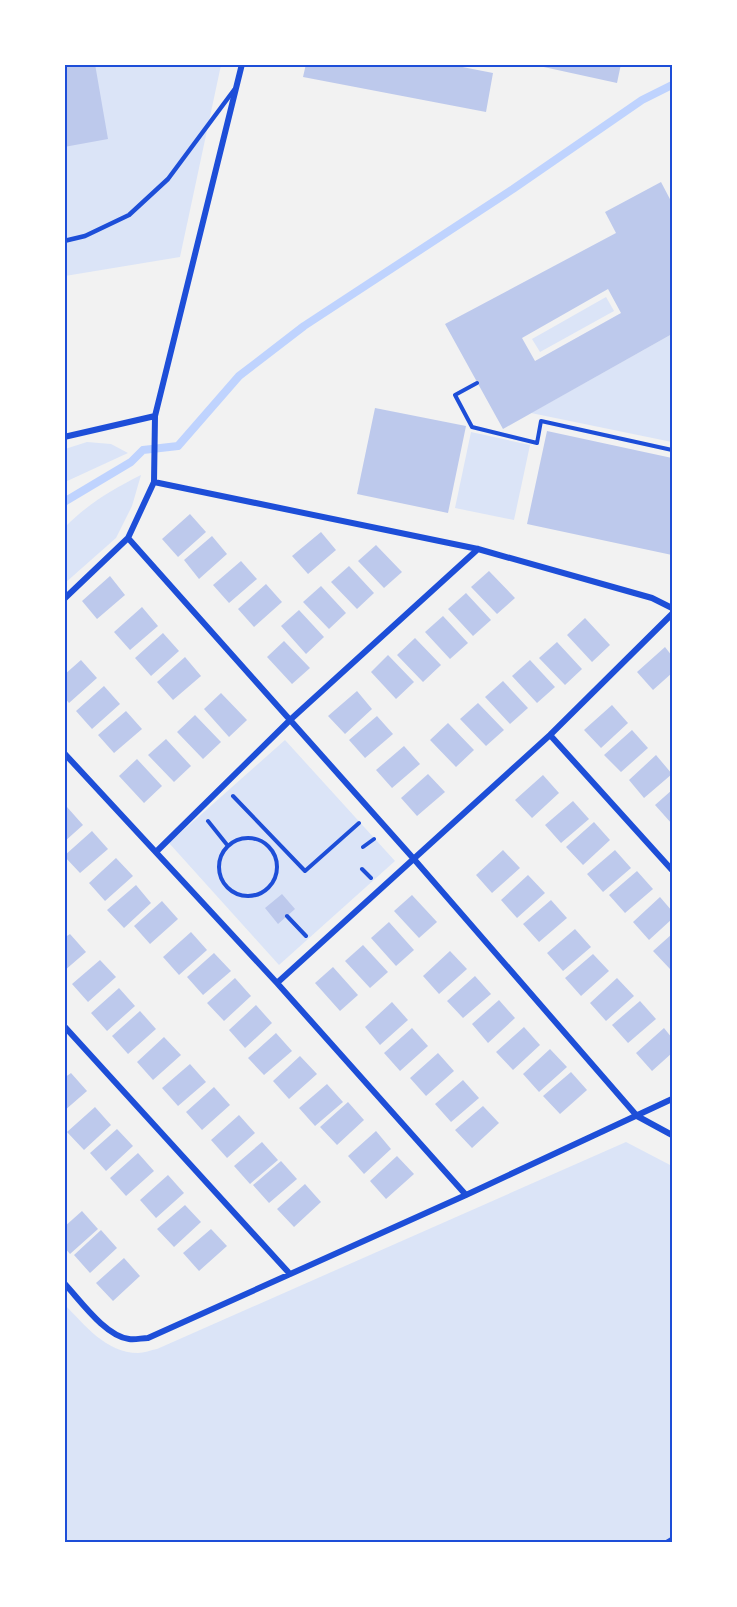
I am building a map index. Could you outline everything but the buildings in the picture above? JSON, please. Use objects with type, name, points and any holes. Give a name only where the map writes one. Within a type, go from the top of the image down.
[{"type":"street","points":[[64,599],[128,538],[153,483],[155,416],[242,64]]},
{"type":"street","points":[[64,436],[155,416]]},
{"type":"street","points":[[153,483],[478,549],[621,588],[652,598],[672,608]]},
{"type":"street","points":[[128,538],[413,858],[637,1116],[672,1136]]},
{"type":"street","points":[[156,852],[290,720],[478,549]]},
{"type":"street","points":[[277,983],[550,735],[672,615]]},
{"type":"street","points":[[550,735],[672,870]]},
{"type":"street","points":[[64,753],[277,983],[466,1195]]},
{"type":"street","points":[[64,1026],[290,1274]]},
{"type":"street","points":[[64,1283],[102,1324],[117,1335],[130,1339],[148,1338],[466,1195],[672,1099]]},
{"type":"lane","points":[[64,241],[85,237],[129,215],[168,179],[234,90]]},
{"type":"lane","points":[[667,1542],[672,1539]]},
{"type":"path","points":[[477,383],[455,395],[472,427],[537,443],[541,421],[672,450]]},
{"type":"path","points":[[228,791],[305,872],[359,822]]},
{"type":"path","points":[[202,814],[228,846]]},
{"type":"path","points":[[352,814],[381,846]]},
{"type":"path","points":[[245,838],[263,843],[271,850],[277,867],[272,882],[263,892],[245,896],[228,888],[219,872],[220,858],[228,846],[245,838]]},
{"type":"path","points":[[363,847],[374,838]]},
{"type":"path","points":[[271,850],[277,843]]},
{"type":"path","points":[[362,869],[374,880],[380,875]]},
{"type":"path","points":[[287,916],[308,939]]},
{"type":"shaded area","points":[[65,65],[221,65],[180,257],[65,276]]},
{"type":"shaded area","points":[[606,297],[614,311],[540,352],[532,339]]},
{"type":"shaded area","points":[[672,334],[672,442],[531,413]]},
{"type":"shaded area","points":[[471,432],[530,445],[514,520],[455,508]]},
{"type":"shaded area","points":[[87,442],[111,444],[128,453],[65,482],[65,449]]},
{"type":"shaded area","points":[[141,475],[132,506],[116,538],[65,583],[65,527],[100,498]]},
{"type":"shaded area","points":[[285,740],[395,861],[279,965],[169,843]]},
{"type":"shaded area","points":[[626,1142],[672,1166],[672,1542],[65,1542],[64,1304],[88,1329],[116,1348],[138,1353],[157,1349]]},
{"type":"waterway","points":[[64,502],[131,462],[143,450],[178,446],[239,376],[304,326],[513,189],[642,100],[672,85]]}]
